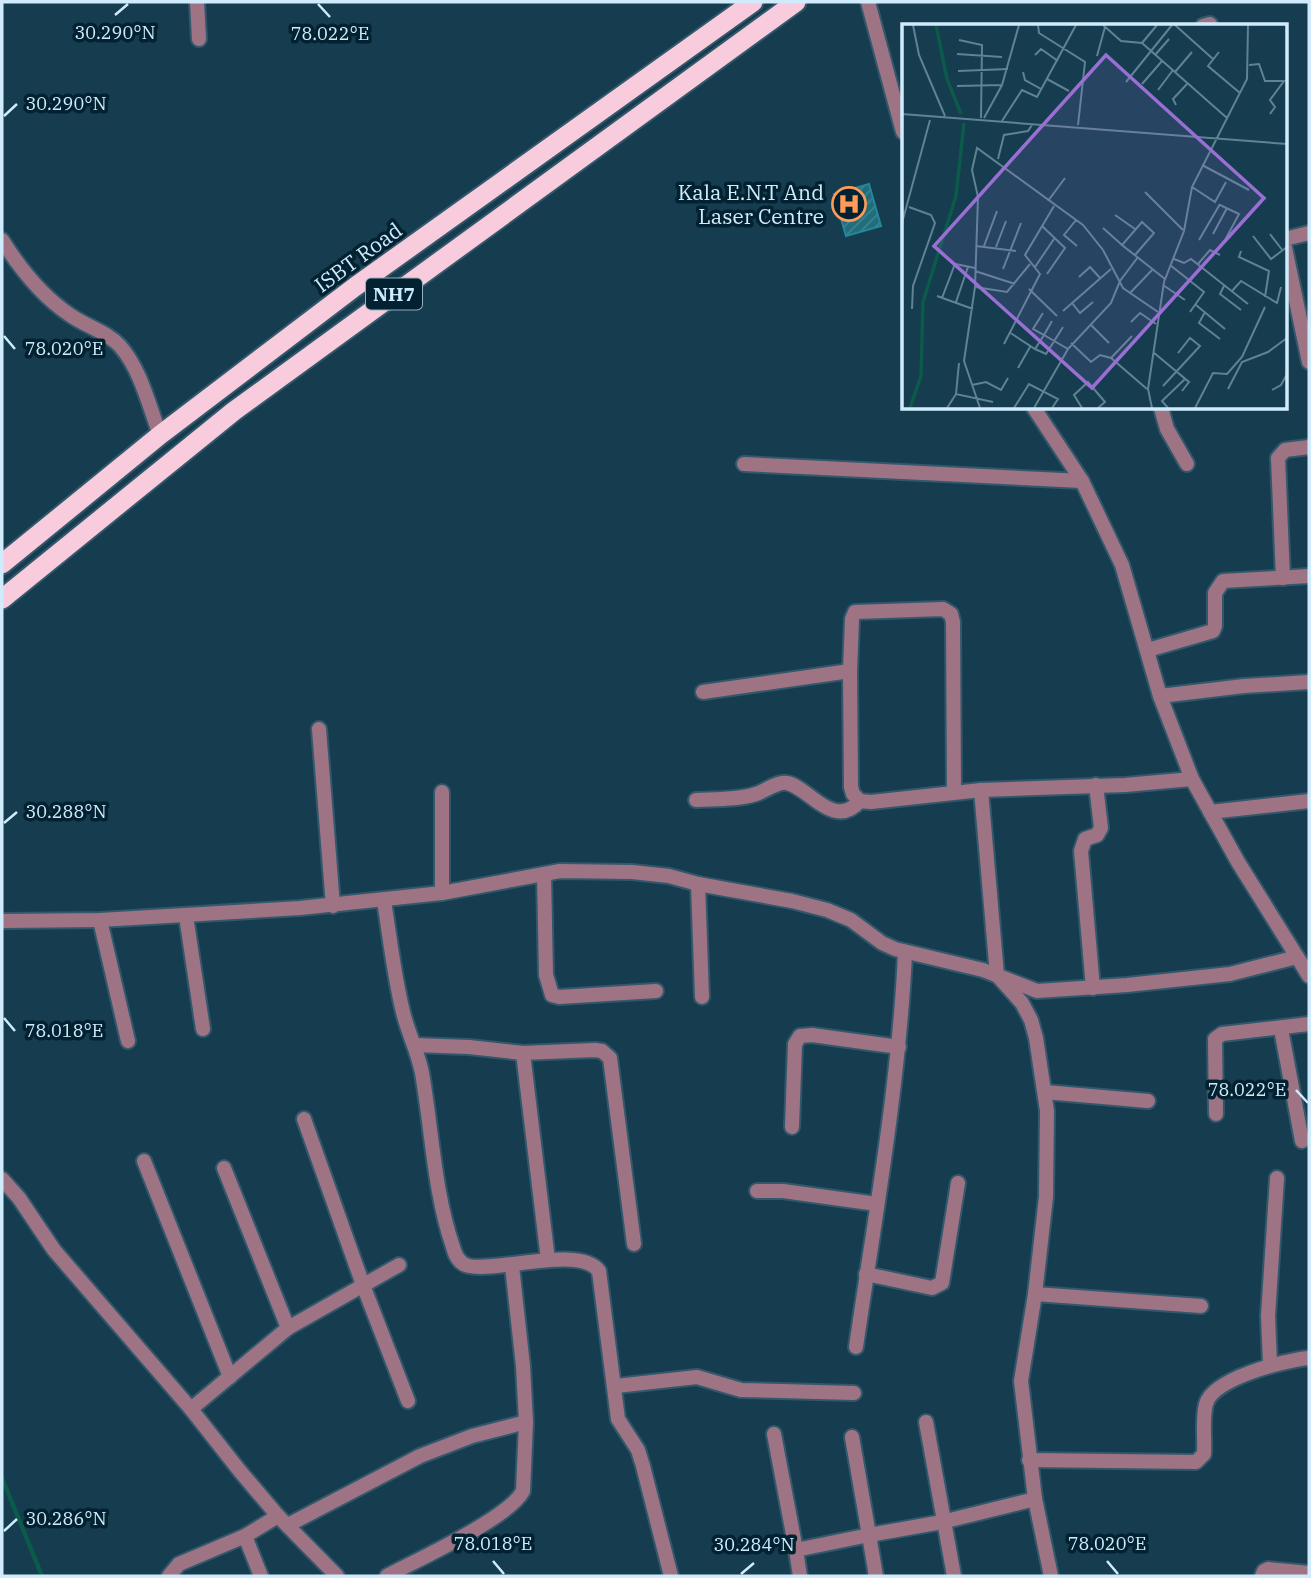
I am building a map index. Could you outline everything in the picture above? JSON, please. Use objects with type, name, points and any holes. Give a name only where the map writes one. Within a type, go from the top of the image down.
[{"type":"highway","name":"ISBT Road","points":[[2,564],[160,435],[356,286],[753,2]]},
{"type":"highway","name":"NH7","points":[[2,599],[234,411],[796,2]]},
{"type":"street","points":[[197,2],[199,39]]},
{"type":"street","points":[[868,2],[899,104],[902,125]]},
{"type":"street","points":[[1286,239],[1309,233]]},
{"type":"street","points":[[2,240],[52,300],[69,315],[110,337],[123,350],[135,369],[160,435]]},
{"type":"street","points":[[1286,252],[1305,318],[1309,362]]},
{"type":"street","points":[[1035,410],[1082,481],[1122,565],[1160,696],[1192,779],[1309,976]]},
{"type":"street","points":[[1162,410],[1167,429],[1187,464]]},
{"type":"street","points":[[1283,578],[1278,458],[1284,450],[1309,447]]},
{"type":"street","points":[[744,464],[1082,481]]},
{"type":"street","points":[[1148,650],[1213,631],[1215,593],[1223,581],[1309,576]]},
{"type":"street","points":[[954,792],[953,622],[949,611],[855,612],[852,619],[850,671],[851,787],[853,794],[860,801],[981,790],[1192,779]]},
{"type":"street","points":[[704,692],[850,671]]},
{"type":"street","points":[[1160,696],[1309,682]]},
{"type":"street","points":[[319,729],[333,905]]},
{"type":"street","points":[[696,800],[751,795],[787,783],[820,805],[839,811],[850,809],[860,801]]},
{"type":"street","points":[[1093,988],[1081,850],[1085,839],[1100,832],[1096,785]]},
{"type":"street","points":[[981,790],[997,975],[1023,1003],[1028,1013],[1036,1038],[1047,1111],[1046,1197],[1035,1294],[1021,1381],[1029,1460],[1051,1576]]},
{"type":"street","points":[[442,792],[442,893]]},
{"type":"street","points":[[1210,812],[1309,801]]},
{"type":"street","points":[[2,921],[186,916],[333,905],[442,893],[560,871],[640,872],[827,910],[851,920],[882,943],[905,953],[983,970],[1037,991],[1230,974],[1297,957]]},
{"type":"street","points":[[544,874],[546,975],[552,995],[559,997],[656,991]]},
{"type":"street","points":[[698,884],[702,997]]},
{"type":"street","points":[[384,901],[406,1025],[415,1045],[422,1073],[440,1192],[453,1250],[459,1260],[468,1266],[512,1266],[548,1260],[591,1263],[599,1271],[616,1386],[618,1419],[638,1450],[671,1576]]},
{"type":"street","points":[[186,916],[202,1029]]},
{"type":"street","points":[[100,920],[128,1041]]},
{"type":"street","points":[[856,1347],[892,1112],[905,953]]},
{"type":"street","points":[[1216,1114],[1216,1039],[1222,1034],[1309,1024]]},
{"type":"street","points":[[1281,1029],[1302,1141]]},
{"type":"street","points":[[792,1127],[795,1044],[800,1036],[812,1035],[899,1047]]},
{"type":"street","points":[[415,1045],[523,1053],[595,1050],[602,1051],[610,1058],[634,1244]]},
{"type":"street","points":[[523,1053],[548,1260]]},
{"type":"street","points":[[1045,1092],[1148,1101]]},
{"type":"street","points":[[304,1119],[362,1285],[408,1402]]},
{"type":"street","points":[[144,1161],[230,1377]]},
{"type":"street","points":[[224,1168],[288,1328]]},
{"type":"street","points":[[1270,1364],[1268,1316],[1277,1178]]},
{"type":"street","points":[[2,1179],[85,1288],[191,1409],[239,1470],[337,1576]]},
{"type":"street","points":[[866,1274],[932,1288],[942,1283],[958,1183]]},
{"type":"street","points":[[757,1191],[783,1191],[877,1204]]},
{"type":"street","points":[[191,1409],[288,1328],[399,1265]]},
{"type":"street","points":[[387,1576],[477,1529],[517,1501],[523,1491],[526,1422],[512,1266]]},
{"type":"street","points":[[1035,1294],[1201,1306]]},
{"type":"street","points":[[1029,1460],[1196,1462],[1204,1454],[1205,1409],[1210,1396],[1245,1374],[1270,1364],[1309,1358]]},
{"type":"street","points":[[616,1386],[697,1377],[741,1390],[854,1394]]},
{"type":"street","points":[[169,1576],[179,1564],[283,1520],[421,1456],[472,1436],[526,1422]]},
{"type":"street","points":[[926,1422],[954,1576]]},
{"type":"street","points":[[774,1434],[800,1576]]},
{"type":"street","points":[[852,1437],[876,1576]]},
{"type":"street","points":[[796,1550],[943,1522],[1035,1499]]},
{"type":"street","points":[[245,1536],[261,1576]]},
{"type":"street","points":[[1262,1576],[1268,1569],[1309,1573]]},
{"type":"building","points":[[869,184],[881,226],[846,236],[834,194]]},
{"type":"waterway","points":[[2,1478],[42,1576]]},
{"type":"place","name":"Kala E.N.T And Laser Centre","points":[[849,204]]}]
